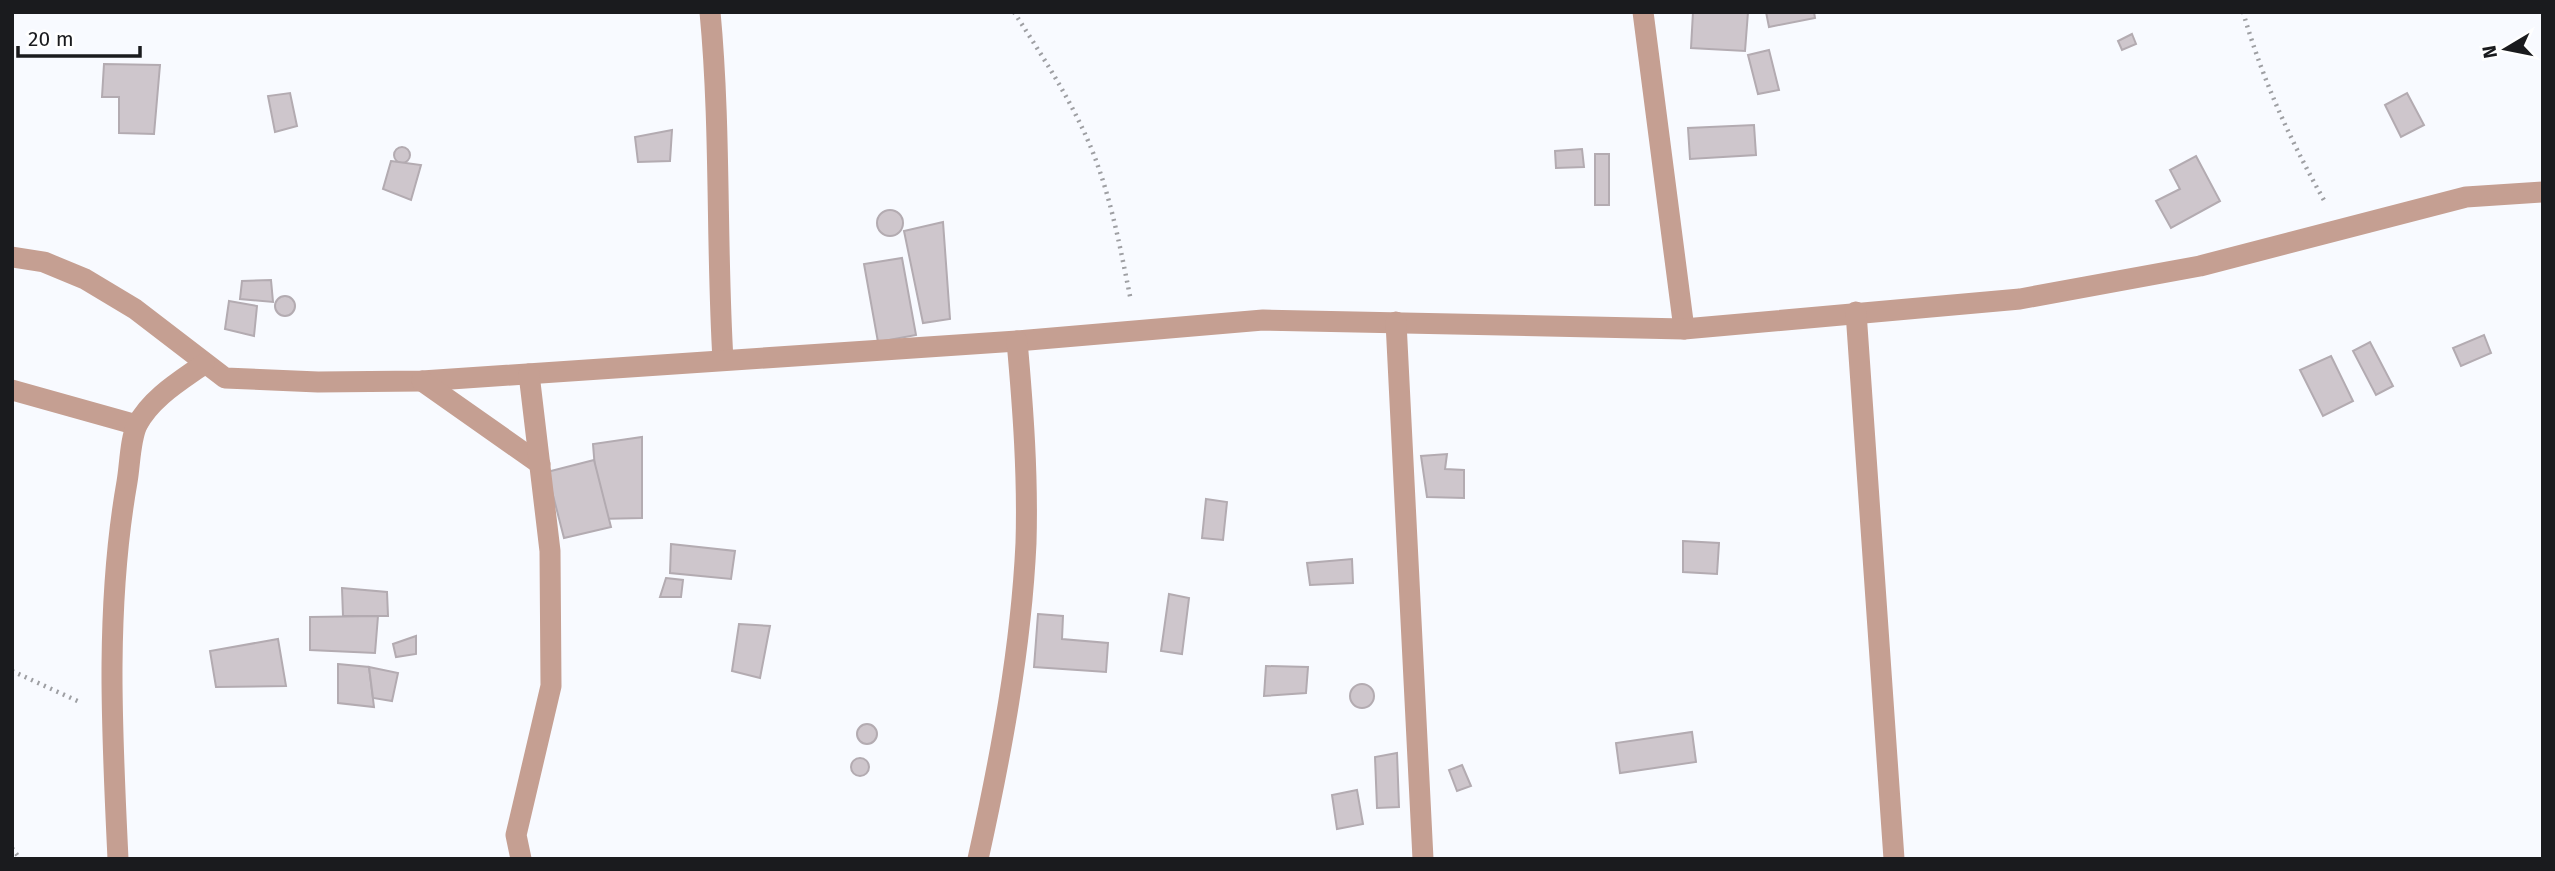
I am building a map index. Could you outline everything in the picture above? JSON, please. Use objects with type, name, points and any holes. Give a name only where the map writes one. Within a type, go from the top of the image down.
[{"type":"street","points":[[710,12],[717,119],[718,281],[723,360]]},
{"type":"street","points":[[1643,12],[1684,329]]},
{"type":"street","points":[[12,257],[44,262],[85,279],[135,309],[225,378],[245,381],[422,381],[1017,341],[1263,320],[1684,329],[2020,299],[2200,266],[2466,197],[2543,192]]},
{"type":"street","points":[[1856,312],[1894,859]]},
{"type":"street","points":[[1396,322],[1423,859]]},
{"type":"street","points":[[978,859],[993,789],[1016,647],[1026,543],[1026,443],[1017,341]]},
{"type":"street","points":[[118,859],[111,716],[113,612],[121,514],[137,425],[165,392],[204,364]]},
{"type":"street","points":[[521,859],[516,835],[551,687],[550,551],[529,374]]},
{"type":"street","points":[[422,381],[540,464]]},
{"type":"street","points":[[12,390],[137,425]]},
{"type":"path","points":[[1014,12],[1050,68],[1099,169],[1137,329]]},
{"type":"path","points":[[2243,12],[2257,60],[2290,140],[2342,230]]},
{"type":"path","points":[[12,671],[111,716]]},
{"type":"path","points":[[12,848],[20,859]]},
{"type":"building","points":[[1693,12],[1748,12],[1745,51],[1691,48]]},
{"type":"building","points":[[1766,12],[1814,12],[1815,18],[1769,27]]},
{"type":"building","points":[[2132,34],[2136,44],[2122,50],[2118,41]]},
{"type":"building","points":[[1769,50],[1779,90],[1758,94],[1748,55]]},
{"type":"building","points":[[104,64],[160,65],[154,134],[119,133],[119,97],[102,97]]},
{"type":"building","points":[[290,93],[297,126],[275,132],[268,96]]},
{"type":"building","points":[[2407,93],[2424,125],[2401,137],[2385,105]]},
{"type":"building","points":[[1754,125],[1756,155],[1690,159],[1688,128]]},
{"type":"building","points":[[672,130],[670,161],[638,162],[635,137]]},
{"type":"building","points":[[399,147],[405,147],[410,155],[408,161],[399,163],[394,158],[394,152]]},
{"type":"building","points":[[1582,149],[1584,167],[1556,168],[1555,151]]},
{"type":"building","points":[[1595,154],[1609,154],[1609,205],[1595,205]]},
{"type":"building","points":[[2196,156],[2220,201],[2171,228],[2156,201],[2180,189],[2170,170]]},
{"type":"building","points":[[391,161],[421,165],[411,200],[383,189]]},
{"type":"building","points":[[890,210],[899,214],[903,223],[899,232],[890,236],[881,232],[877,223],[881,214]]},
{"type":"building","points":[[943,222],[950,319],[923,323],[904,231]]},
{"type":"building","points":[[902,258],[916,335],[878,342],[864,264]]},
{"type":"building","points":[[271,280],[273,302],[240,299],[242,281]]},
{"type":"building","points":[[285,296],[292,299],[295,306],[292,313],[285,316],[278,313],[275,306],[278,299]]},
{"type":"building","points":[[229,301],[257,306],[254,336],[225,329]]},
{"type":"building","points":[[2484,335],[2491,353],[2461,366],[2453,348]]},
{"type":"building","points":[[2370,342],[2393,386],[2376,395],[2353,351]]},
{"type":"building","points":[[2331,356],[2353,401],[2323,416],[2300,370]]},
{"type":"building","points":[[642,437],[642,518],[599,519],[593,444]]},
{"type":"building","points":[[1447,454],[1445,469],[1464,470],[1464,498],[1427,497],[1421,456]]},
{"type":"building","points":[[594,460],[611,527],[564,538],[547,472]]},
{"type":"building","points":[[1206,499],[1227,502],[1223,540],[1202,538]]},
{"type":"building","points":[[1683,541],[1719,543],[1717,574],[1683,572]]},
{"type":"building","points":[[671,544],[735,551],[731,579],[670,573]]},
{"type":"building","points":[[1352,559],[1353,583],[1310,585],[1307,563]]},
{"type":"building","points":[[666,578],[683,580],[681,597],[660,597]]},
{"type":"building","points":[[342,588],[387,592],[388,616],[343,616]]},
{"type":"building","points":[[1169,594],[1189,598],[1182,654],[1161,651]]},
{"type":"building","points":[[1038,614],[1063,616],[1062,639],[1108,643],[1106,672],[1034,667]]},
{"type":"building","points":[[378,616],[375,653],[310,650],[310,617]]},
{"type":"building","points":[[739,624],[770,626],[760,678],[732,671]]},
{"type":"building","points":[[416,636],[416,654],[396,657],[393,644]]},
{"type":"building","points":[[278,639],[286,686],[216,687],[210,651]]},
{"type":"building","points":[[338,664],[369,667],[374,707],[338,703]]},
{"type":"building","points":[[1266,666],[1308,667],[1306,693],[1264,696]]},
{"type":"building","points":[[369,667],[398,673],[392,701],[373,698]]},
{"type":"building","points":[[1362,684],[1370,688],[1374,696],[1370,704],[1362,708],[1354,704],[1350,696],[1354,688]]},
{"type":"building","points":[[867,724],[874,727],[877,734],[874,741],[867,744],[860,741],[857,734],[860,727]]},
{"type":"building","points":[[1692,732],[1696,762],[1620,773],[1616,743]]},
{"type":"building","points":[[1397,753],[1399,807],[1377,808],[1375,757]]},
{"type":"building","points":[[856,758],[864,758],[869,767],[867,774],[856,776],[851,771],[851,763]]},
{"type":"building","points":[[1462,765],[1471,786],[1457,791],[1449,770]]},
{"type":"building","points":[[1357,790],[1363,824],[1337,829],[1332,795]]}]
